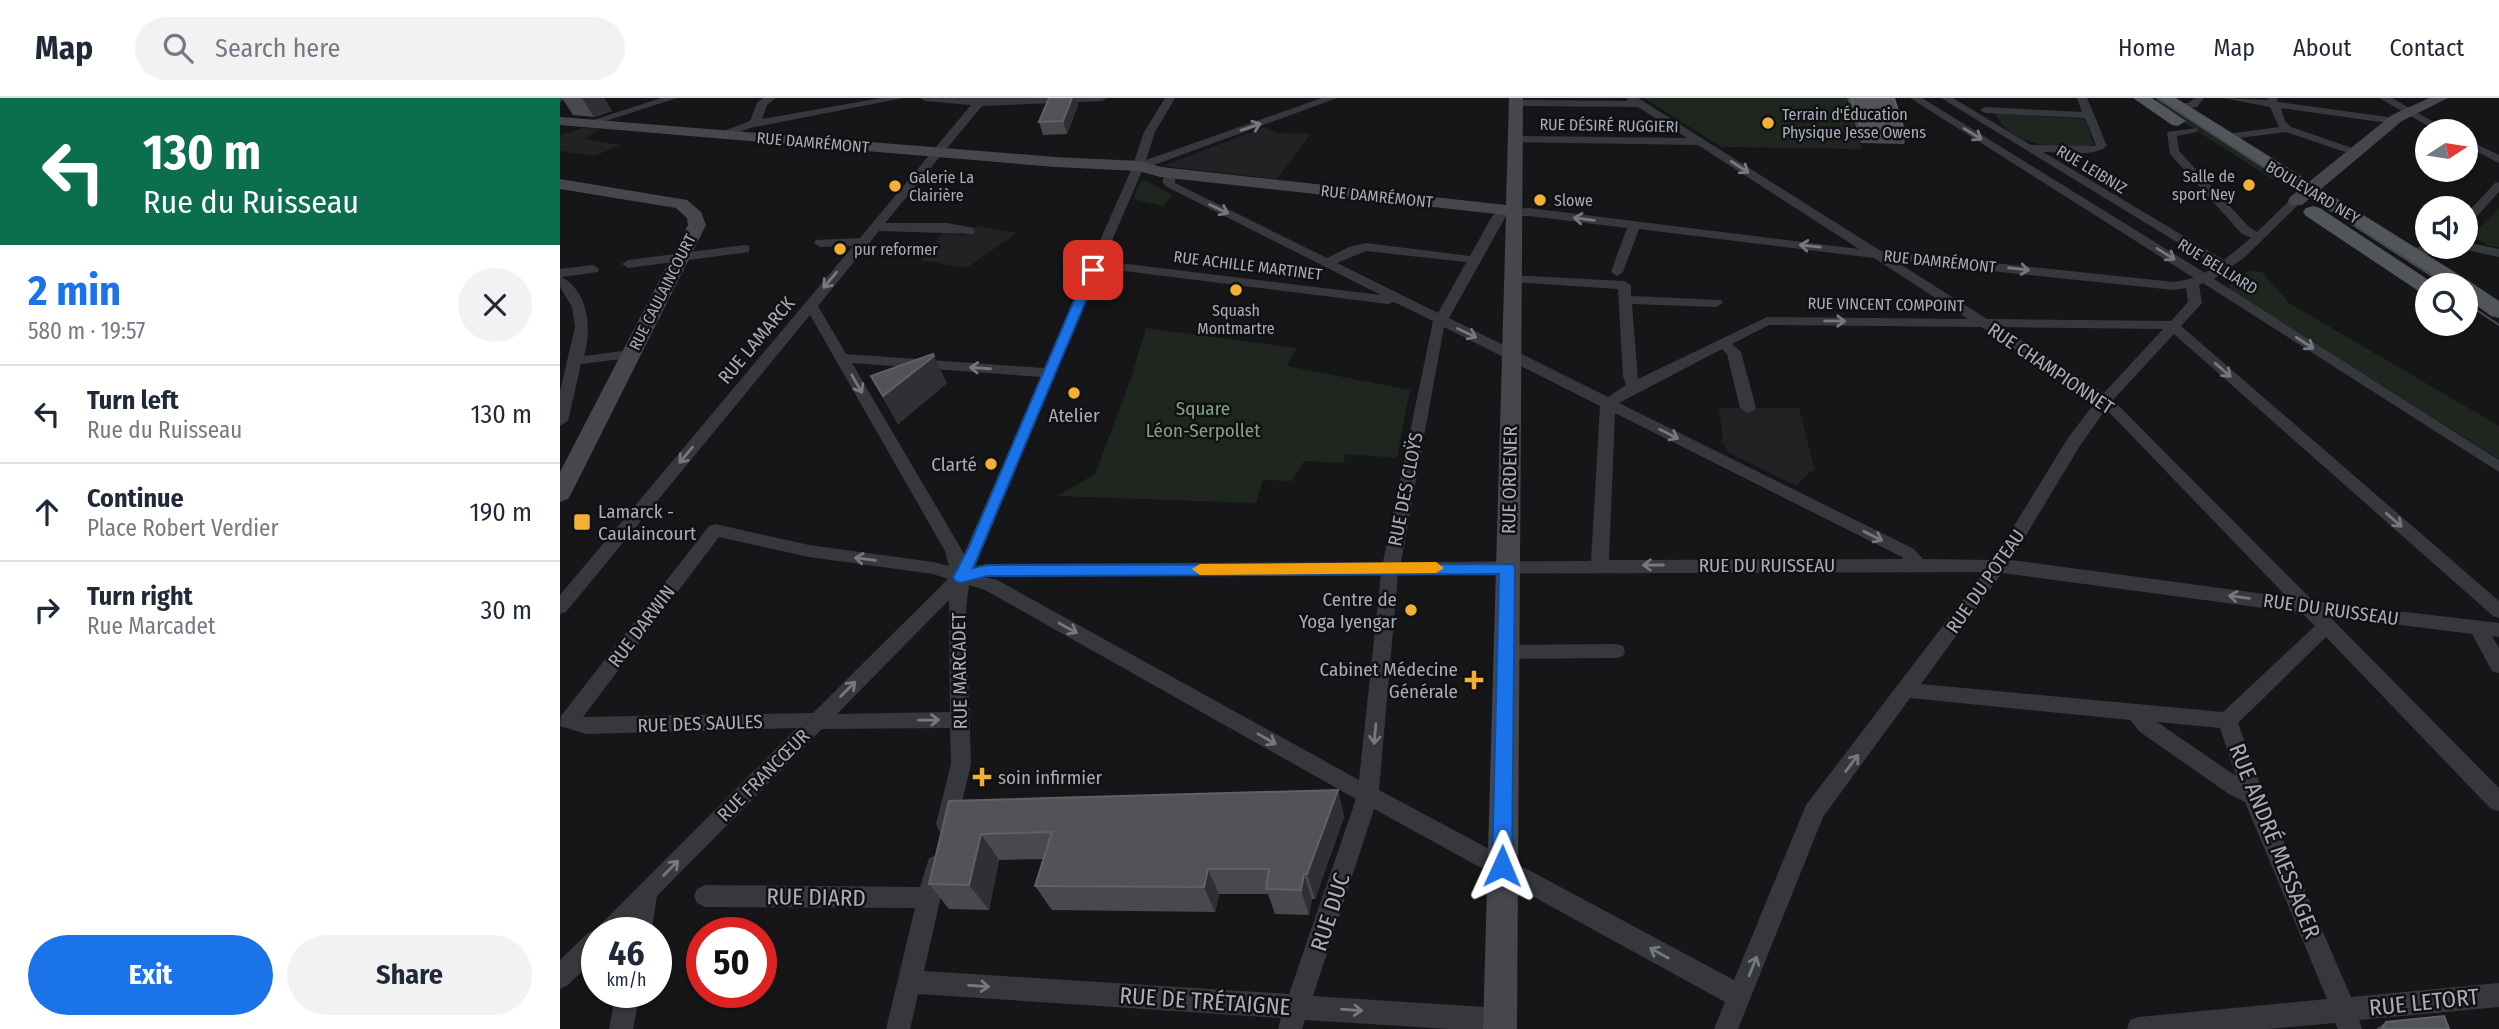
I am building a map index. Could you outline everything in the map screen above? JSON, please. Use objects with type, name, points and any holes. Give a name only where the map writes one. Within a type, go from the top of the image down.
[{"type":"main road","name":"BOULEVARD NEY","points":[[2141,98],[2303,195],[2410,252],[2443,273]]},
{"type":"main road","name":"BOULEVARD NEY","points":[[2172,103],[2224,137],[2415,279]]},
{"type":"main road","name":"BOULEVARD NEY","points":[[2478,296],[2499,311]]},
{"type":"main road","points":[[2478,319],[2499,332]]},
{"type":"street","points":[[589,123],[672,98]]},
{"type":"street","points":[[755,124],[762,103],[771,98]]},
{"type":"street","points":[[722,135],[755,124],[898,98]]},
{"type":"street","points":[[925,98],[981,101],[1102,98]]},
{"type":"street","name":"RUE MARCADET","points":[[898,1029],[961,764],[957,608],[961,577],[1133,176],[1140,166],[1141,156],[1159,113],[1170,98]]},
{"type":"street","points":[[1140,166],[1332,98]]},
{"type":"street","name":"RUE BELLIARD","points":[[1915,98],[2199,282],[2499,467]]},
{"type":"street","name":"RUE LEIBNIZ","points":[[1946,98],[2223,265]]},
{"type":"street","points":[[1981,98],[1989,124]]},
{"type":"street","points":[[2041,98],[2048,113]]},
{"type":"street","points":[[2027,148],[2102,146],[2082,98]]},
{"type":"street","points":[[2172,103],[2193,105],[2199,98]]},
{"type":"street","points":[[2227,98],[2273,101],[2395,121]]},
{"type":"street","points":[[2384,98],[2423,119]]},
{"type":"street","points":[[2199,282],[2258,237],[2303,195],[2395,121],[2441,98]]},
{"type":"street","points":[[1516,100],[1636,101]]},
{"type":"street","name":"RUE ORDENER","points":[[1500,1025],[1516,100]]},
{"type":"street","name":"RUE LAMARCK","points":[[560,607],[981,101]]},
{"type":"street","name":"RUE CHAMPIONNET","points":[[1636,101],[2105,400],[2499,802]]},
{"type":"street","points":[[2273,101],[2280,122],[2287,129],[2357,153]]},
{"type":"street","points":[[1985,110],[2089,115]]},
{"type":"street","name":"RUE DAMRÉMONT","points":[[560,121],[1055,162],[1140,166],[1172,173],[1878,255],[2174,286],[2199,282]]},
{"type":"street","points":[[2224,137],[2287,129]]},
{"type":"street","points":[[2193,130],[2171,134],[2175,152],[2245,230],[2258,237]]},
{"type":"street","name":"RUE DÉSIRÉ RUGGIERI","points":[[1515,139],[1702,142]]},
{"type":"street","points":[[2478,148],[2499,160]]},
{"type":"street","points":[[2483,151],[2499,149]]},
{"type":"street","points":[[1172,173],[1168,183],[1171,185],[1908,554],[1918,565]]},
{"type":"street","name":"RUE CAULAINCOURT","points":[[560,184],[681,204],[695,216],[697,225],[560,494]]},
{"type":"street","points":[[2478,208],[2499,185]]},
{"type":"street","name":"RUE DES CLOŸS","points":[[1368,794],[1390,568],[1428,368],[1440,320],[1497,218],[1503,213],[1513,211]]},
{"type":"street","points":[[1616,272],[1633,225]]},
{"type":"street","points":[[875,227],[947,227],[970,231]]},
{"type":"street","points":[[820,243],[862,242]]},
{"type":"street","points":[[1328,263],[1353,250],[1366,247],[1465,258]]},
{"type":"street","points":[[628,264],[745,249]]},
{"type":"street","points":[[2478,249],[2499,253]]},
{"type":"street","points":[[2410,252],[2415,251]]},
{"type":"street","name":"RUE ACHILLE MARTINET","points":[[1096,264],[1395,299]]},
{"type":"street","points":[[560,273],[593,269]]},
{"type":"street","points":[[1512,278],[1716,303]]},
{"type":"street","points":[[560,279],[572,290],[583,321],[560,421]]},
{"type":"street","name":"RUE DU POTEAU","points":[[1726,1029],[1814,813],[1998,566],[2074,442],[2105,400],[2195,303],[2199,282]]},
{"type":"street","points":[[1625,292],[1630,376],[1634,387]]},
{"type":"street","points":[[810,304],[954,551],[961,577],[991,585],[1740,997]]},
{"type":"street","name":"RUE VINCENT COMPOINT","points":[[1723,343],[1767,321],[2172,325]]},
{"type":"street","points":[[2172,325],[2499,611]]},
{"type":"street","points":[[1608,403],[1634,387],[1723,343],[1734,352],[1748,408]]},
{"type":"street","points":[[575,361],[630,354]]},
{"type":"street","points":[[841,358],[1048,373]]},
{"type":"street","points":[[1600,565],[1608,403]]},
{"type":"street","name":"RUE DARWIN","points":[[568,722],[715,530],[809,551],[933,568],[961,577]]},
{"type":"street","name":"RUE DU RUISSEAU","points":[[961,577],[987,570],[1507,568],[1600,565],[1998,566],[2499,630]]},
{"type":"street","points":[[1008,595],[1016,581],[1030,570]]},
{"type":"street","name":"RUE FRANCŒUR","points":[[620,917],[961,577]]},
{"type":"street","name":"RUE ANDRÉ MESSAGER","points":[[2326,625],[2227,721],[2253,796],[2347,1020]]},
{"type":"street","points":[[2479,627],[2499,666]]},
{"type":"street","points":[[1506,652],[1616,651]]},
{"type":"street","points":[[1907,690],[2227,721]]},
{"type":"street","points":[[2137,714],[2147,726],[2236,788],[2253,796]]},
{"type":"street","name":"RUE DES SAULES","points":[[568,722],[586,726],[959,720]]},
{"type":"street","name":"RUE DUC","points":[[1295,1018],[1368,794]]},
{"type":"street","points":[[642,917],[647,891]]},
{"type":"street","name":"RUE DIARD","points":[[705,896],[928,898]]},
{"type":"street","points":[[563,972],[581,955]]},
{"type":"street","name":"RUE DE TRÉTAIGNE","points":[[911,982],[1295,1018],[1500,1025]]},
{"type":"street","name":"RUE LETORT","points":[[2140,1029],[2347,1020],[2499,995]]},
{"type":"street","points":[[621,1029],[625,1008]]},
{"type":"shaded area","points":[[1265,127],[1276,133],[1311,134],[1277,179],[1163,166]]},
{"type":"shaded area","points":[[583,128],[600,129],[584,139],[620,145],[595,156],[560,151],[560,135]]},
{"type":"shaded area","points":[[977,226],[1017,233],[966,268],[921,260],[943,233],[964,236]]},
{"type":"shaded area","points":[[1719,408],[1799,408],[1815,471],[1811,471],[1796,486],[1728,452],[1723,443],[1719,443],[1723,440]]},
{"type":"green space","name":"Terrain d'Éducation Physique Jesse Owens","points":[[1644,98],[1846,98],[1862,149],[1721,147]]},
{"type":"green space","points":[[2163,99],[2279,176],[2274,180],[2150,101]]},
{"type":"green space","points":[[1995,113],[2085,119],[2094,145],[2067,148],[2038,144],[2012,133]]},
{"type":"green space","points":[[1145,180],[1173,195],[1163,206],[1133,199],[1141,181]]},
{"type":"green space","points":[[2499,208],[2499,247],[2489,246],[2478,240],[2478,230]]},
{"type":"green space","points":[[2247,271],[2262,272],[2289,303],[2499,426],[2499,459],[2230,290],[2228,285]]},
{"type":"green space","name":"Square Léon-Serpollet","points":[[1146,328],[1297,348],[1287,366],[1410,390],[1397,458],[1346,454],[1343,463],[1304,461],[1292,481],[1263,480],[1256,503],[1057,496],[1095,474],[1131,378]]},
{"type":"building","points":[[1049,98],[1072,98],[1063,121],[1039,122]]},
{"type":"building","points":[[1851,98],[1894,98],[1906,136],[1863,134]]},
{"type":"building","points":[[933,354],[934,356],[883,396],[871,376]]},
{"type":"building","points":[[1338,790],[1307,874],[1304,874],[1301,890],[1266,889],[1269,869],[1208,869],[1204,887],[1035,886],[1052,832],[981,834],[969,885],[929,884],[949,801]]},
{"type":"building","points":[[2444,1016],[2449,1029],[2382,1029],[2386,1022]]},
{"type":"tram line","points":[[2157,98],[2427,273]]},
{"type":"tram line","points":[[2478,311],[2499,325]]},
{"type":"slow traffic","points":[[1200,569],[1436,568]]},
{"type":"place","name":"Terrain d'Éducation Physique Jesse Owens","points":[[1768,123]]},
{"type":"place","name":"Salle de sport Ney","points":[[2249,185]]},
{"type":"place","name":"Galerie La Clairière","points":[[895,186]]},
{"type":"place","name":"Slowe","points":[[1540,200]]},
{"type":"place","name":"pur reformer","points":[[840,249]]},
{"type":"place","name":"Squash Montmartre","points":[[1236,290]]},
{"type":"place","name":"Atelier","points":[[1074,393]]},
{"type":"place","name":"Clarté","points":[[991,464]]},
{"type":"place","name":"Lamarck - Caulaincourt","points":[[582,522]]},
{"type":"place","name":"Centre de Yoga Iyengar","points":[[1411,610]]},
{"type":"place","name":"Cabinet Médecine Générale","points":[[1474,680]]},
{"type":"place","name":"soin infirmier","points":[[982,777]]},
{"type":"route","points":[[1093,270],[961,577],[987,570],[1507,568],[1502,866]]}]
